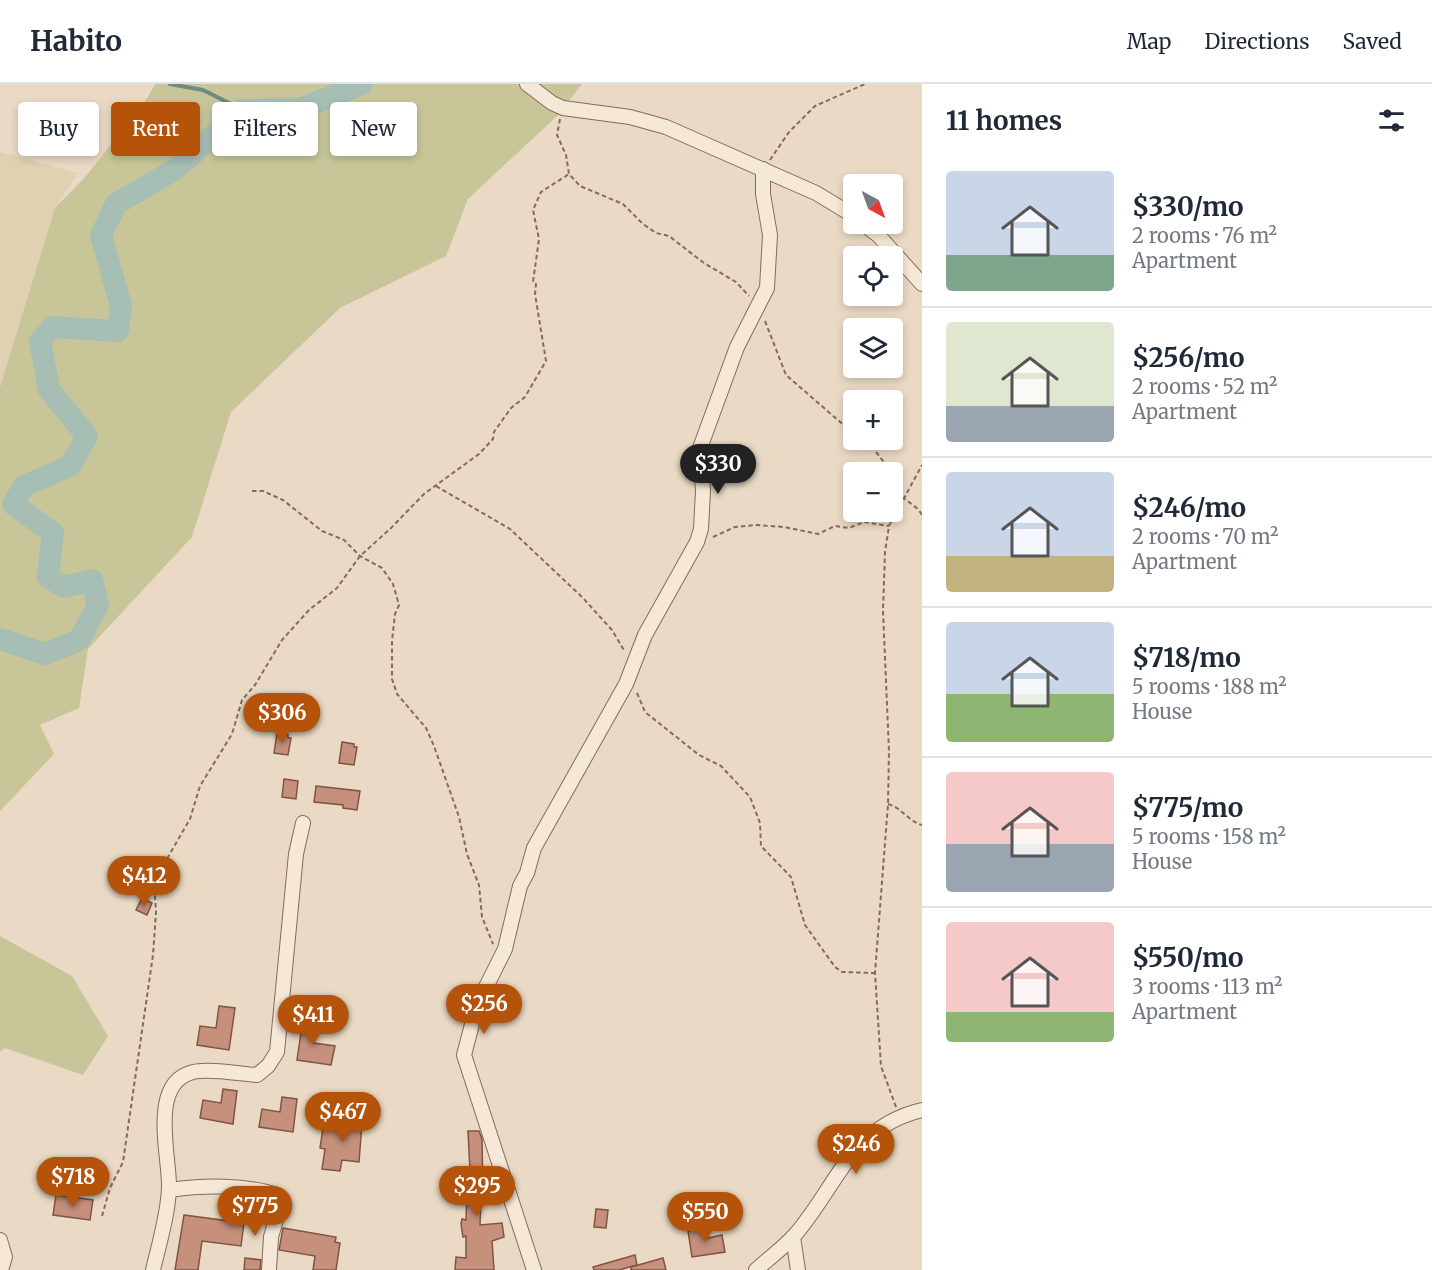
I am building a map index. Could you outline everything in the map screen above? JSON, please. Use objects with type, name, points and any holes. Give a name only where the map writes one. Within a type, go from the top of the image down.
[{"type":"street","points":[[527,84],[552,103],[563,108],[630,117],[666,127],[816,193],[843,209]]},
{"type":"street","points":[[534,1270],[464,1055],[477,1005],[500,960],[511,929],[520,886],[527,873],[534,848],[626,684],[630,669],[697,542],[701,529],[703,491],[700,448],[737,347],[767,288],[770,245],[763,194],[763,169]]},
{"type":"street","points":[[877,234],[922,284]]},
{"type":"street","points":[[153,1270],[169,1190],[164,1116],[169,1091],[179,1079],[194,1071],[257,1075],[268,1066],[277,1052],[296,854],[303,823]]},
{"type":"street","points":[[756,1270],[793,1237],[866,1139],[899,1116],[922,1110]]},
{"type":"street","points":[[169,1190],[189,1187],[231,1188],[279,1196],[281,1202],[271,1237],[268,1270]]},
{"type":"street","points":[[793,1237],[798,1270]]},
{"type":"street","points":[[0,1240],[4,1257],[2,1270]]},
{"type":"path","points":[[763,169],[789,132],[815,106],[866,84]]},
{"type":"path","points":[[563,108],[556,135],[566,155],[568,174],[580,186],[623,204],[656,233],[669,236],[704,263],[736,282],[758,307],[786,375],[843,424]]},
{"type":"path","points":[[102,1216],[110,1188],[123,1162],[153,955],[156,912],[153,881],[190,819],[200,786],[232,734],[242,700],[255,685],[282,640],[309,610],[337,588],[360,556],[423,494],[479,454],[493,439],[494,432],[511,408],[525,397],[546,361],[535,294],[536,284],[533,282],[539,239],[533,210],[541,192],[568,174]]},
{"type":"path","points":[[875,450],[884,462]]},
{"type":"path","points":[[899,1116],[881,1066],[875,973],[888,804],[889,751],[883,611],[890,525],[922,465]]},
{"type":"path","points":[[436,486],[510,529],[582,597],[622,643],[645,712],[699,755],[721,766],[750,797],[760,823],[761,846],[791,877],[805,924],[835,967],[842,972],[875,973]]},
{"type":"path","points":[[252,491],[263,491],[283,500],[322,531],[344,540],[360,556],[382,568],[398,596],[399,605],[395,614],[392,641],[392,679],[397,694],[426,728],[434,746],[459,817],[466,854],[476,876],[486,932],[500,960]]},
{"type":"path","points":[[904,498],[918,507],[922,515]]},
{"type":"path","points":[[697,542],[706,543],[717,533],[735,527],[755,525],[769,528],[775,526],[818,534],[835,526],[849,528],[864,522],[890,525]]},
{"type":"path","points":[[888,804],[899,807],[909,818],[922,825]]},
{"type":"shaded area","points":[[155,84],[582,84],[557,116],[468,199],[446,256],[340,308],[231,412],[192,537],[88,649],[79,708],[40,725],[54,754],[0,811],[0,387],[55,208],[86,176],[111,144],[111,156],[200,156],[200,102],[144,102]]},
{"type":"shaded area","points":[[0,152],[78,173],[55,208],[0,387]]},
{"type":"shaded area","points":[[0,936],[72,976],[108,1036],[83,1075],[5,1048],[0,1052]]},
{"type":"building","points":[[277,733],[288,735],[288,738],[291,738],[288,755],[274,753]]},
{"type":"building","points":[[342,742],[354,744],[354,747],[357,747],[354,765],[339,763]]},
{"type":"building","points":[[284,779],[298,781],[296,799],[282,797]]},
{"type":"building","points":[[316,786],[360,791],[357,810],[343,808],[343,805],[314,802]]},
{"type":"building","points":[[142,898],[152,903],[147,915],[136,910]]},
{"type":"building","points":[[219,1006],[235,1008],[229,1050],[197,1045],[200,1026],[216,1028]]},
{"type":"building","points":[[303,1019],[318,1021],[314,1043],[335,1046],[331,1065],[297,1060]]},
{"type":"building","points":[[223,1089],[237,1091],[233,1124],[200,1118],[203,1100],[221,1103]]},
{"type":"building","points":[[282,1097],[297,1099],[293,1132],[259,1127],[262,1109],[280,1112]]},
{"type":"building","points":[[350,1108],[363,1110],[359,1162],[342,1160],[340,1171],[322,1169],[325,1149],[320,1148],[323,1128],[347,1132]]},
{"type":"building","points":[[468,1131],[479,1131],[482,1139],[483,1198],[481,1198],[480,1225],[502,1223],[504,1237],[492,1241],[494,1270],[455,1270],[456,1257],[466,1258],[466,1236],[463,1237],[461,1224],[462,1219],[466,1220],[467,1190],[471,1190]]},
{"type":"building","points":[[56,1195],[93,1200],[90,1220],[53,1215]]},
{"type":"building","points":[[596,1209],[608,1210],[606,1228],[594,1227]]},
{"type":"building","points":[[184,1215],[244,1223],[241,1246],[202,1241],[198,1270],[175,1270]]},
{"type":"building","points":[[705,1227],[708,1238],[722,1235],[725,1252],[692,1257],[688,1231]]},
{"type":"building","points":[[283,1228],[336,1237],[335,1242],[340,1243],[336,1270],[313,1270],[315,1256],[279,1250]]},
{"type":"building","points":[[635,1255],[637,1265],[619,1270],[594,1270],[593,1267]]},
{"type":"building","points":[[245,1258],[261,1260],[260,1270],[244,1270]]},
{"type":"building","points":[[663,1258],[666,1270],[631,1270],[631,1267]]},
{"type":"waterway","points":[[170,84],[203,90],[227,102]]},
{"type":"waterway","points":[[0,639],[45,654],[79,640],[98,605],[92,580],[64,587],[48,577],[53,533],[13,504],[24,486],[70,466],[87,436],[49,390],[40,341],[53,327],[118,331],[121,306],[101,235],[116,204],[174,170],[243,110],[300,109],[362,84]]}]
